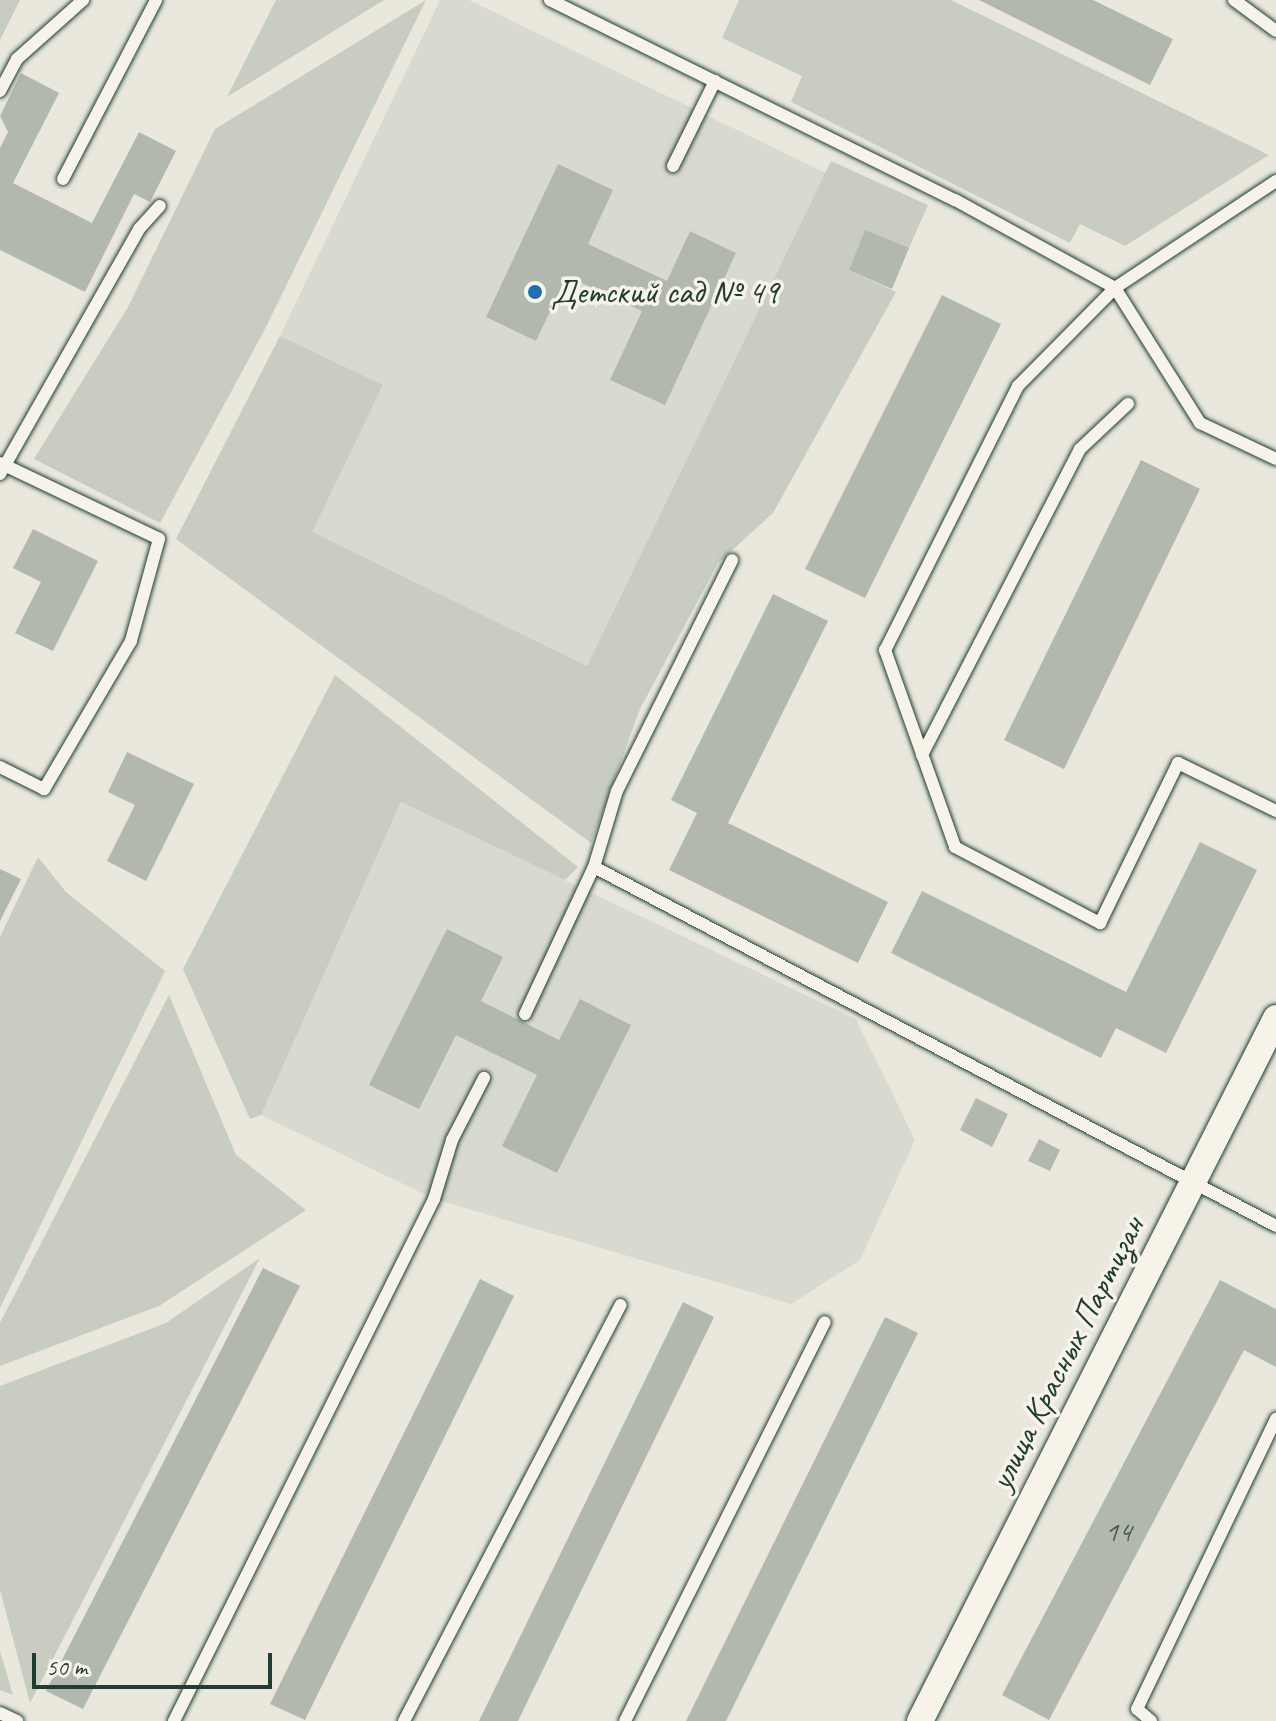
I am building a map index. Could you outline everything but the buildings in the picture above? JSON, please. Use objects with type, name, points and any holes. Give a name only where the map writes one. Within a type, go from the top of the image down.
[{"type":"street","name":"улица Красных Партизан","points":[[920,1721],[1276,1018]]},
{"type":"lane","points":[[0,91],[17,59],[83,0]]},
{"type":"lane","points":[[63,179],[156,0]]},
{"type":"lane","points":[[550,0],[715,81],[1115,288],[1200,423],[1276,459]]},
{"type":"lane","points":[[1234,0],[1276,31]]},
{"type":"lane","points":[[673,166],[715,81]]},
{"type":"lane","points":[[1276,181],[1115,288],[1018,386],[885,650],[955,847],[1100,923],[1178,763],[1276,811]]},
{"type":"lane","points":[[0,767],[44,789],[131,641],[159,539],[2,468],[139,229],[160,206]]},
{"type":"lane","points":[[922,755],[1080,449],[1128,404]]},
{"type":"lane","points":[[525,1014],[594,867],[617,791],[732,560]]},
{"type":"lane","points":[[594,867],[1194,1180],[1276,1226]]},
{"type":"lane","points":[[174,1721],[434,1199],[452,1140],[484,1078]]},
{"type":"lane","points":[[404,1721],[621,1305]]},
{"type":"lane","points":[[625,1721],[825,1322]]},
{"type":"lane","points":[[1151,1721],[1137,1709],[1276,1419]]},
{"type":"lane","points":[[0,1713],[17,1721]]},
{"type":"shaded area","points":[[0,0],[20,0],[0,40]]},
{"type":"shaded area","points":[[276,0],[384,0],[227,97]]},
{"type":"shaded area","points":[[426,0],[265,329],[160,523],[34,459],[128,307],[215,129]]},
{"type":"shaded area","name":"Детский сад № 49","points":[[440,0],[469,0],[826,173],[587,666],[311,532],[383,385],[280,336]]},
{"type":"shaded area","points":[[739,0],[951,0],[1269,155],[1125,246],[1080,224],[1070,243],[791,102],[802,76],[722,38]]},
{"type":"shaded area","points":[[831,161],[928,205],[909,248],[865,231],[849,270],[896,292],[773,513],[718,563],[640,709],[591,843],[176,539],[280,336],[383,385],[312,532],[587,666]]},
{"type":"shaded area","points":[[335,675],[578,867],[565,880],[401,802],[261,1115],[250,1119],[183,969]]},
{"type":"shaded area","points":[[401,802],[856,1019],[915,1140],[860,1260],[791,1304],[434,1199],[261,1115]]},
{"type":"shaded area","points":[[38,857],[66,892],[165,971],[0,1308],[0,937]]},
{"type":"shaded area","points":[[169,995],[236,1155],[306,1210],[159,1306],[0,1366],[0,1323]]},
{"type":"shaded area","points":[[260,1258],[30,1703],[0,1590],[0,1386],[166,1323]]},
{"type":"shaded area","points":[[0,1651],[13,1695],[0,1690]]},
{"type":"place","name":"Детский сад № 49","points":[[535,292]]}]
